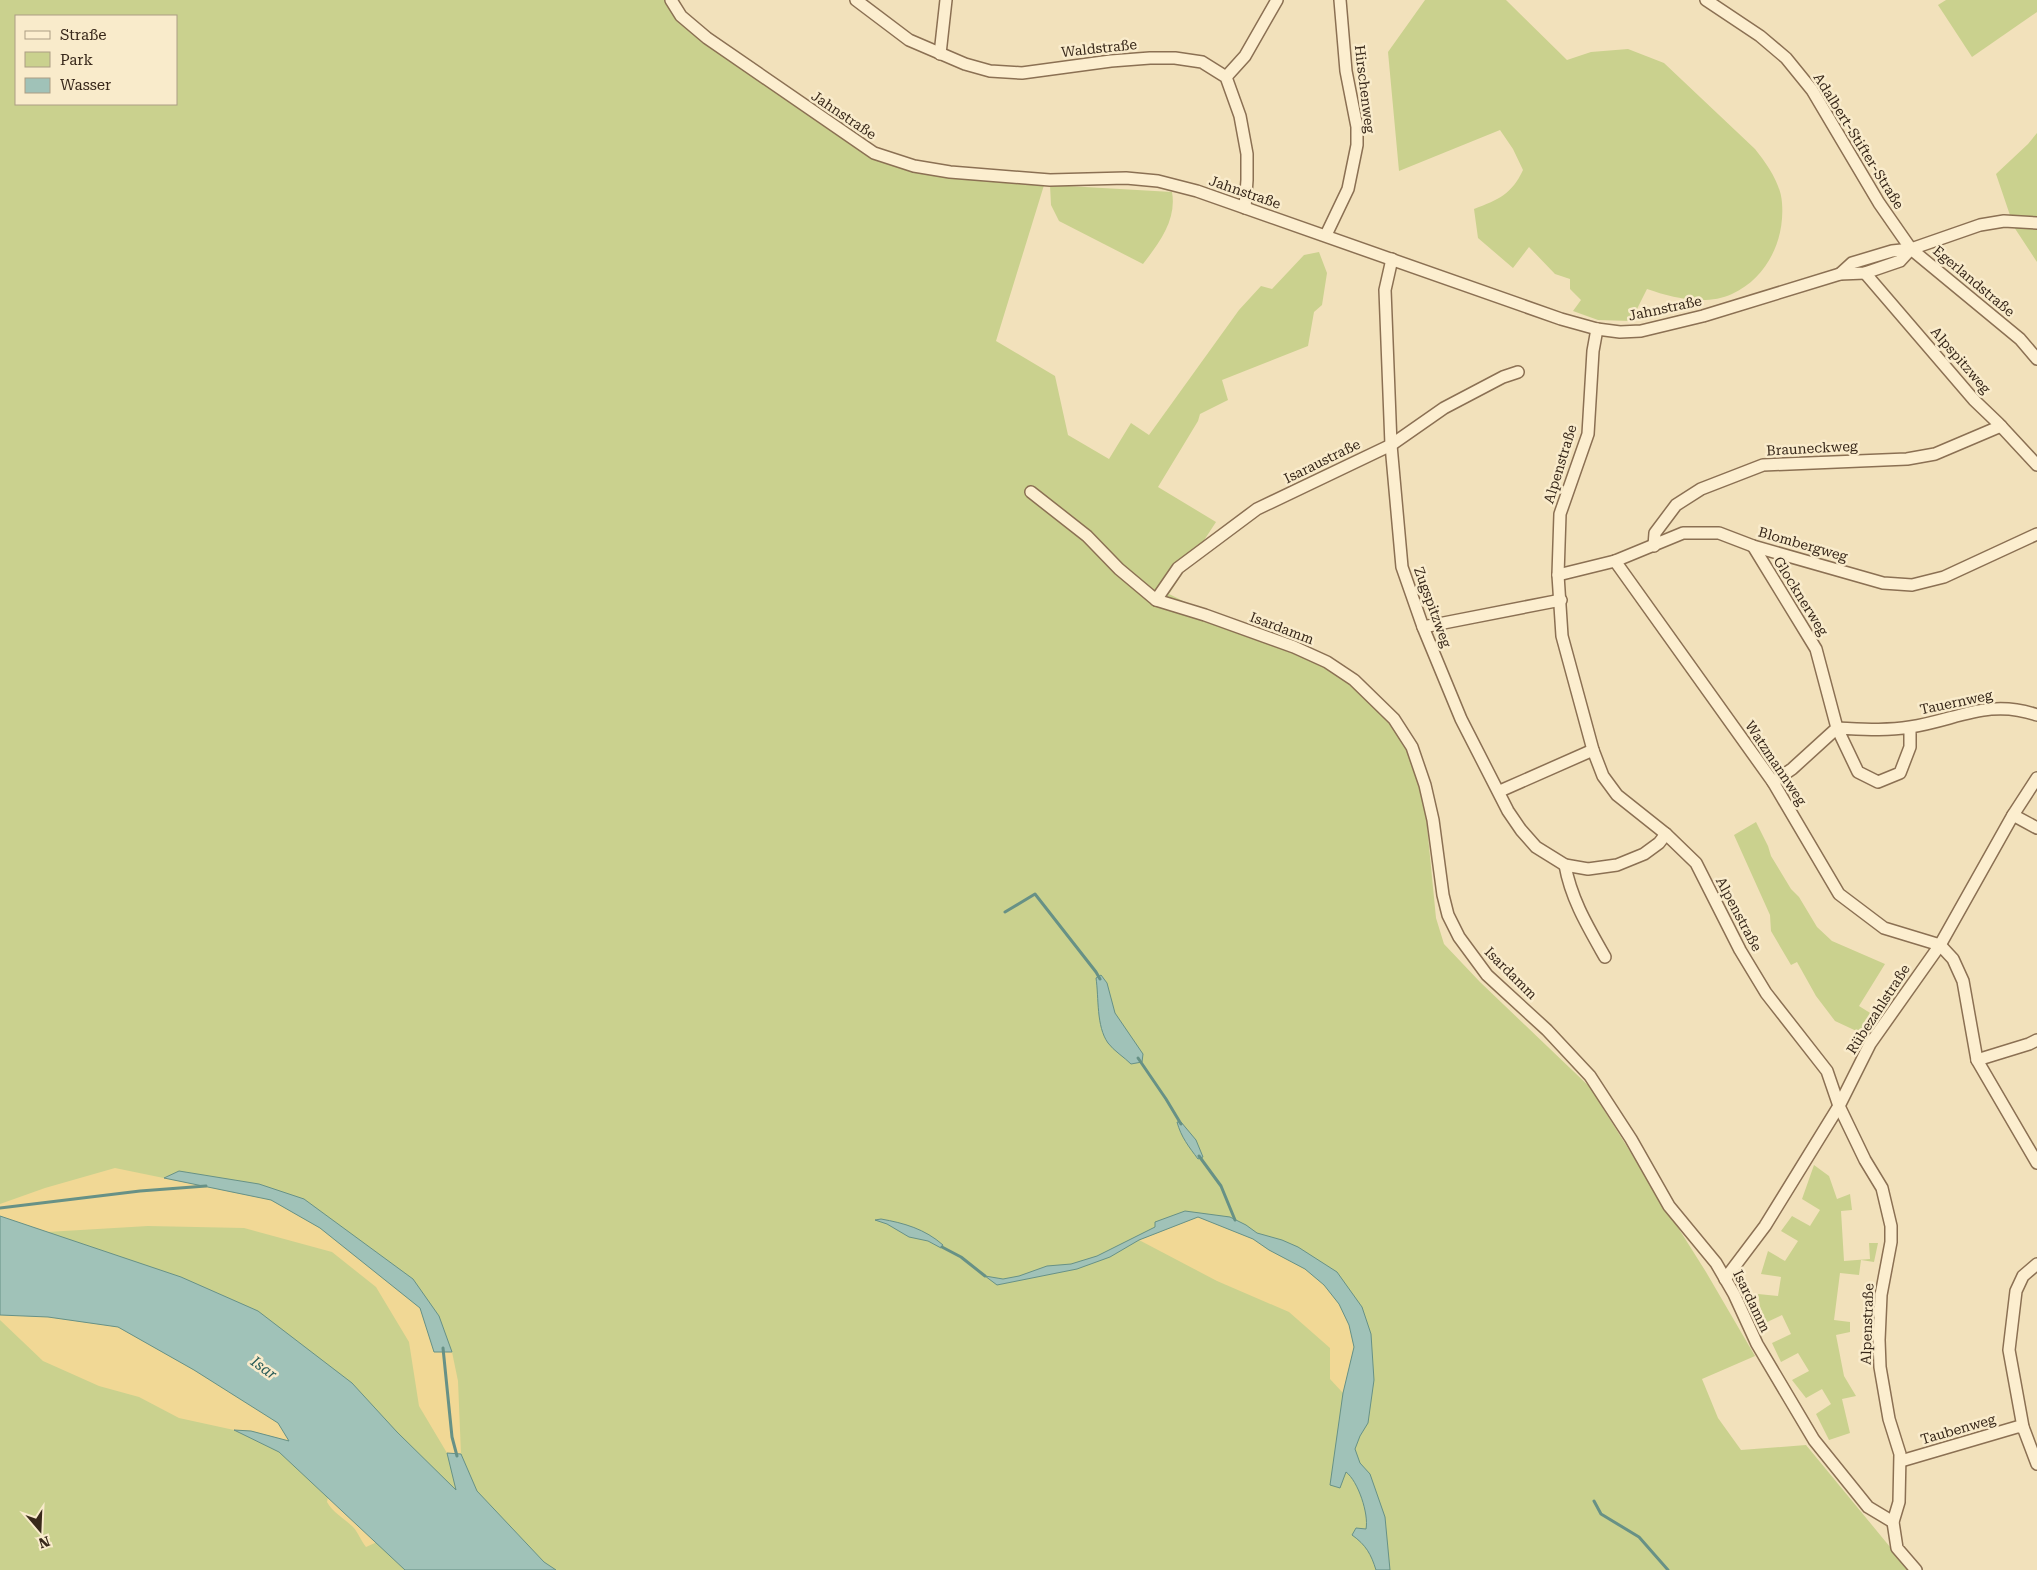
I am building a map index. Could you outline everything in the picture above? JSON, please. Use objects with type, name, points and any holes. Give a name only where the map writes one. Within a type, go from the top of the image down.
[{"type":"street","name":"Jahnstraße","points":[[671,0],[681,16],[707,38],[874,153],[914,166],[950,172],[1050,180],[1126,178],[1158,181],[1197,191],[1561,319],[1597,329],[1620,332],[1641,331],[1703,316],[1840,274],[1865,273],[1900,261],[1911,248]]},
{"type":"street","name":"Waldstraße","points":[[856,0],[909,40],[940,54],[990,71],[1022,73],[1111,60],[1176,58],[1202,62],[1226,77]]},
{"type":"street","points":[[940,54],[946,0]]},
{"type":"street","points":[[1245,208],[1247,154],[1240,116],[1226,77],[1245,56],[1278,0]]},
{"type":"street","name":"Hirschenweg","points":[[1326,235],[1348,189],[1357,145],[1357,127],[1346,71],[1340,0]]},
{"type":"street","name":"Adalbert-Stifter-Straße","points":[[1706,0],[1760,36],[1786,58],[1812,90],[1844,141],[1879,203],[1911,248]]},
{"type":"street","name":"Jahnstraße","points":[[1840,274],[1852,263],[1892,251],[1911,248],[1980,225],[2004,221],[2037,223]]},
{"type":"street","name":"Egerlandstraße","points":[[1911,248],[2020,339],[2037,359]]},
{"type":"street","name":"Zugspitzweg","points":[[1392,259],[1385,285],[1391,445],[1402,567],[1423,627],[1461,719],[1500,791],[1508,811],[1521,830],[1536,847],[1565,865],[1588,868],[1617,865],[1644,854],[1666,834]]},
{"type":"street","name":"Alpspitzweg","points":[[1865,273],[1974,400],[2037,465]]},
{"type":"street","name":"Alpenstraße","points":[[1597,329],[1593,351],[1588,434],[1560,514],[1558,575],[1562,636],[1593,750],[1603,776],[1617,795],[1666,834],[1696,863],[1740,950],[1766,993],[1827,1071],[1839,1106],[1865,1160],[1882,1188],[1892,1226],[1891,1247],[1881,1295],[1879,1340],[1883,1394],[1898,1444],[1900,1461],[1899,1502],[1893,1522]]},
{"type":"street","name":"Isaraustraße","points":[[1156,600],[1178,568],[1257,509],[1391,445],[1444,408],[1503,377],[1518,372]]},
{"type":"street","name":"Brauneckweg","points":[[1654,546],[1655,533],[1676,505],[1701,489],[1763,465],[1907,459],[1935,454],[2001,426]]},
{"type":"street","name":"Isardamm","points":[[1031,492],[1086,536],[1156,600],[1205,615],[1294,647],[1327,662],[1354,680],[1394,719],[1412,747],[1425,785],[1433,820],[1443,895],[1448,915],[1460,937],[1487,975],[1547,1030],[1590,1076],[1631,1139],[1669,1206],[1716,1263],[1734,1294],[1756,1344],[1814,1440],[1868,1506],[1893,1522]]},
{"type":"street","name":"Blombergweg","points":[[1558,575],[1615,561],[1683,533],[1719,533],[1753,546],[1883,583],[1912,585],[1944,577],[2037,534]]},
{"type":"street","name":"Glocknerweg","points":[[1753,546],[1816,649],[1837,728]]},
{"type":"street","name":"Watzmannweg","points":[[1615,561],[1773,782],[1839,894],[1884,928],[1940,945]]},
{"type":"street","points":[[1423,627],[1561,600]]},
{"type":"street","name":"Tauernweg","points":[[1910,727],[1910,748],[1900,773],[1878,782],[1858,772],[1837,728],[1873,730],[1910,727],[1988,709],[2003,708],[2037,715]]},
{"type":"street","points":[[1773,782],[1792,769],[1837,728]]},
{"type":"street","points":[[1500,791],[1593,750]]},
{"type":"street","name":"Rübezahlstraße","points":[[1725,1279],[1765,1226],[1839,1106],[1870,1044],[1940,945],[2013,815],[2037,778]]},
{"type":"street","points":[[2013,815],[2037,828]]},
{"type":"street","points":[[1565,865],[1577,907],[1605,957]]},
{"type":"street","points":[[1940,945],[1953,959],[1962,981],[1976,1060],[2037,1163]]},
{"type":"street","points":[[1976,1060],[2037,1040]]},
{"type":"street","points":[[2037,1264],[2023,1276],[2016,1291],[2009,1350],[2023,1427],[2037,1464]]},
{"type":"street","name":"Taubenweg","points":[[1900,1461],[2017,1427],[2023,1427]]},
{"type":"street","points":[[1893,1522],[1897,1548],[1916,1570]]},
{"type":"green space","points":[[0,0],[667,0],[678,18],[872,157],[1045,182],[996,341],[1055,376],[1068,435],[1109,459],[1131,423],[1149,435],[1239,310],[1261,286],[1272,289],[1304,255],[1319,252],[1327,273],[1322,305],[1314,312],[1308,346],[1222,380],[1228,400],[1200,414],[1198,421],[1158,487],[1216,522],[1169,594],[1276,647],[1326,665],[1373,701],[1409,747],[1423,785],[1436,918],[1444,944],[1480,982],[1595,1092],[1604,1110],[1706,1272],[1755,1356],[1702,1379],[1718,1418],[1741,1450],[1806,1445],[1909,1570],[0,1570]]},
{"type":"green space","points":[[1425,0],[1506,0],[1567,60],[1591,52],[1628,49],[1664,63],[1755,149],[1769,168],[1776,182],[1781,196],[1782,217],[1777,244],[1764,268],[1744,287],[1722,298],[1711,300],[1678,298],[1647,289],[1631,321],[1598,320],[1573,311],[1581,300],[1570,289],[1570,279],[1555,274],[1529,247],[1513,268],[1478,238],[1474,209],[1509,191],[1523,170],[1513,149],[1500,130],[1399,171],[1388,52]]},
{"type":"green space","points":[[1946,0],[2037,0],[2037,12],[1972,57],[1938,5]]},
{"type":"green space","points":[[2037,133],[2037,262],[2014,227],[1996,174]]},
{"type":"green space","points":[[1050,185],[1172,192],[1172,212],[1161,239],[1143,264],[1059,221],[1051,205]]},
{"type":"green space","points":[[1756,822],[1771,856],[1817,927],[1832,941],[1885,964],[1859,1006],[1875,1016],[1865,1035],[1835,1021],[1816,996],[1797,962],[1791,965],[1771,931],[1770,915],[1734,835]]},
{"type":"green space","points":[[1814,1165],[1829,1176],[1837,1199],[1850,1194],[1852,1210],[1841,1211],[1844,1261],[1870,1259],[1869,1243],[1878,1243],[1874,1262],[1861,1260],[1859,1275],[1840,1273],[1834,1320],[1850,1322],[1850,1332],[1836,1335],[1844,1376],[1856,1396],[1842,1399],[1850,1433],[1829,1440],[1816,1414],[1831,1404],[1822,1389],[1806,1398],[1792,1380],[1809,1371],[1798,1353],[1781,1362],[1772,1343],[1791,1334],[1782,1315],[1763,1324],[1758,1294],[1778,1296],[1781,1277],[1761,1274],[1768,1251],[1785,1261],[1798,1241],[1781,1231],[1792,1216],[1810,1226],[1820,1210],[1802,1199]]},
{"type":"sand","points":[[115,1168],[271,1200],[320,1228],[420,1308],[434,1352],[452,1352],[458,1381],[461,1454],[447,1453],[419,1406],[409,1342],[376,1287],[332,1252],[244,1228],[148,1226],[47,1232],[0,1216],[0,1204],[45,1188]]},
{"type":"sand","points":[[1198,1217],[1253,1239],[1269,1250],[1305,1269],[1324,1285],[1339,1304],[1349,1325],[1354,1347],[1343,1393],[1330,1379],[1330,1348],[1289,1312],[1217,1281],[1139,1240]]},
{"type":"sand","points":[[0,1315],[48,1317],[118,1327],[194,1370],[278,1423],[290,1441],[251,1431],[234,1430],[179,1418],[139,1397],[99,1386],[43,1361],[0,1320]]},
{"type":"sand","points":[[328,1497],[377,1542],[366,1547],[353,1527],[329,1506],[327,1502]]},
{"type":"water","points":[[1101,975],[1107,983],[1115,1013],[1143,1054],[1142,1062],[1131,1064],[1110,1046],[1104,1036],[1101,1028],[1096,978]]},
{"type":"water","points":[[1177,1122],[1181,1122],[1196,1140],[1203,1157],[1198,1159],[1188,1146]]},
{"type":"water","points":[[179,1171],[259,1184],[304,1199],[413,1279],[439,1316],[452,1352],[434,1352],[420,1308],[320,1228],[271,1200],[164,1178]]},
{"type":"water","points":[[1185,1211],[1230,1217],[1257,1233],[1298,1247],[1337,1272],[1362,1307],[1371,1334],[1374,1380],[1368,1423],[1355,1449],[1360,1463],[1370,1474],[1385,1517],[1390,1570],[1376,1570],[1367,1550],[1352,1535],[1356,1528],[1366,1529],[1366,1515],[1362,1498],[1355,1483],[1346,1472],[1340,1488],[1330,1485],[1343,1393],[1354,1347],[1349,1325],[1339,1304],[1324,1285],[1305,1269],[1269,1250],[1253,1239],[1198,1217],[1139,1240],[1110,1257],[1077,1269],[997,1285],[985,1276],[1003,1279],[1019,1276],[1047,1266],[1071,1264],[1097,1256],[1155,1227],[1155,1222]]},
{"type":"water","name":"Isar","points":[[0,1216],[181,1277],[258,1311],[352,1383],[397,1432],[456,1490],[447,1453],[461,1454],[477,1491],[544,1562],[556,1570],[405,1570],[279,1452],[234,1430],[251,1431],[289,1441],[278,1423],[194,1370],[118,1327],[48,1317],[0,1315]]},
{"type":"water","points":[[881,1219],[898,1222],[914,1228],[936,1239],[943,1245],[941,1248],[928,1241],[909,1237],[887,1224],[875,1220]]},
{"type":"waterway","points":[[1005,912],[1035,894],[1100,979]]},
{"type":"waterway","points":[[1138,1058],[1181,1124]]},
{"type":"waterway","points":[[1199,1156],[1221,1186],[1235,1220]]},
{"type":"waterway","points":[[0,1208],[140,1191],[206,1186]]},
{"type":"waterway","points":[[942,1247],[961,1257],[985,1276]]},
{"type":"waterway","points":[[443,1348],[452,1437],[457,1456]]},
{"type":"waterway","points":[[1594,1501],[1601,1514],[1639,1537],[1668,1570]]}]
